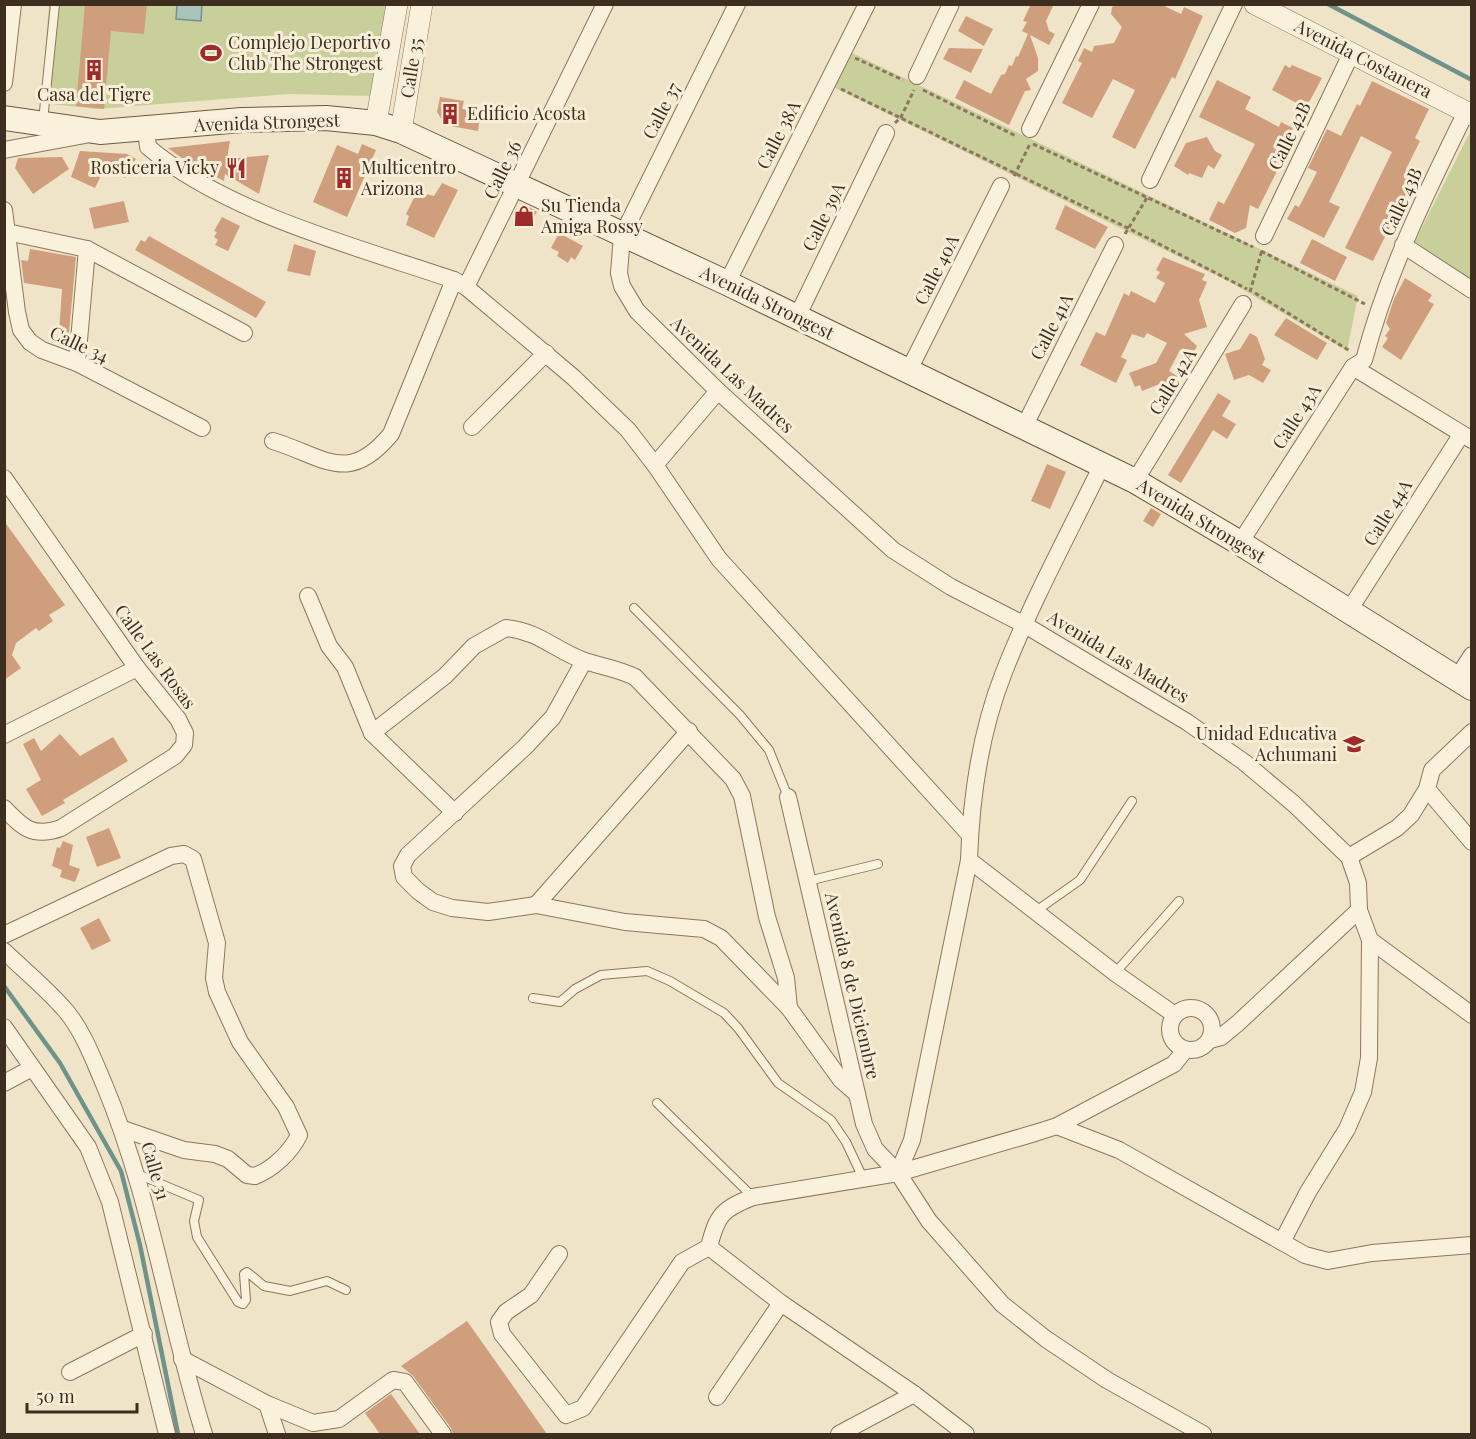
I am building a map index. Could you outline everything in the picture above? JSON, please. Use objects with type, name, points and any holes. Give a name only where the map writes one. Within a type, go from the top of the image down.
[{"type":"main road","name":"Avenida Strongest","points":[[4,118],[100,132],[285,118],[326,118],[376,123],[401,131],[727,283],[1135,481],[1240,543],[1464,683]]},
{"type":"street","points":[[4,83],[13,4]]},
{"type":"street","name":"Calle 35","points":[[376,123],[396,4]]},
{"type":"street","name":"Calle 35","points":[[401,131],[422,4]]},
{"type":"street","name":"Calle 36","points":[[273,441],[333,463],[354,464],[378,450],[391,434],[460,284],[517,184],[605,4]]},
{"type":"street","name":"Calle 37","points":[[622,236],[737,4]]},
{"type":"street","name":"Calle 38A","points":[[727,283],[867,4]]},
{"type":"street","points":[[916,81],[951,4]]},
{"type":"street","points":[[1027,136],[1091,4]]},
{"type":"street","points":[[1150,180],[1234,4]]},
{"type":"street","name":"Avenida Costanera","points":[[1255,4],[1469,114]]},
{"type":"street","name":"Calle 42B","points":[[1263,244],[1352,52]]},
{"type":"street","name":"Calle 43B","points":[[1377,310],[1403,245],[1469,114]]},
{"type":"street","points":[[146,129],[148,147],[170,166],[243,206],[460,284],[546,353],[627,430],[655,465],[719,559],[970,835]]},
{"type":"street","points":[[4,150],[100,132]]},
{"type":"street","name":"Calle 39A","points":[[797,317],[886,133]]},
{"type":"street","name":"Calle 40A","points":[[908,372],[1001,186]]},
{"type":"street","name":"Calle 34","points":[[4,210],[8,276],[21,330],[30,342],[42,350],[77,363],[202,428]]},
{"type":"street","points":[[7,232],[87,249],[244,333]]},
{"type":"street","name":"Avenida Las Madres","points":[[622,236],[619,273],[628,298],[637,311],[718,391],[893,550],[951,587],[1025,624],[1187,722],[1244,762],[1294,804],[1349,857],[1358,883],[1359,910],[1371,940],[1369,1058],[1363,1092],[1347,1129],[1308,1192],[1282,1242]]},
{"type":"street","name":"Calle 41A","points":[[1024,427],[1115,245]]},
{"type":"street","points":[[1403,245],[1472,290]]},
{"type":"street","points":[[77,363],[87,249]]},
{"type":"street","name":"Calle 42A","points":[[1135,481],[1247,297]]},
{"type":"street","name":"Calle 43A","points":[[1240,543],[1358,363],[1377,310]]},
{"type":"street","points":[[472,427],[546,353]]},
{"type":"street","points":[[1358,363],[1466,437]]},
{"type":"street","points":[[655,465],[718,391]]},
{"type":"street","name":"Calle 44A","points":[[1348,612],[1466,437]]},
{"type":"street","points":[[898,1173],[912,1140],[918,1117],[969,860],[970,835],[983,744],[991,713],[1004,673],[1025,624],[1102,465]]},
{"type":"street","name":"Calle Las Rosas","points":[[4,478],[137,668],[178,719],[185,733],[184,745],[175,756],[61,828],[45,834],[33,832],[20,824],[4,808]]},
{"type":"street","points":[[308,596],[329,646],[345,667],[372,733],[454,813]]},
{"type":"street","points":[[372,733],[446,676],[474,646],[506,628],[537,635],[584,660],[614,667],[634,677],[689,731],[733,779],[742,796],[767,917],[786,978],[789,1008]]},
{"type":"street","points":[[1464,683],[1472,655]]},
{"type":"street","points":[[584,660],[553,717],[525,747],[408,855],[402,866],[404,878],[433,902],[452,908],[488,912],[536,905],[626,922],[704,929],[721,938],[739,954],[789,1008],[841,1080],[856,1094]]},
{"type":"street","points":[[4,735],[137,668]]},
{"type":"street","points":[[536,905],[689,731]]},
{"type":"street","points":[[1349,857],[1397,828],[1411,815],[1427,789],[1432,770],[1472,732]]},
{"type":"street","points":[[1427,789],[1472,842]]},
{"type":"street","name":"Avenida 8 de Diciembre","points":[[788,797],[856,1094],[864,1124],[875,1149],[898,1173],[929,1221],[1002,1304],[1046,1339],[1107,1380],[1203,1434]]},
{"type":"street","points":[[4,935],[171,855],[184,854],[193,859],[217,943],[214,978],[217,992],[240,1042],[286,1107],[299,1135],[295,1143],[277,1162],[255,1176],[247,1175],[228,1159],[215,1154],[184,1150],[123,1129]]},
{"type":"street","points":[[969,860],[1115,973],[1175,1015]]},
{"type":"street","points":[[1210,1040],[1212,1025],[1206,1014],[1194,1008],[1180,1011],[1175,1015],[1170,1034],[1173,1041],[1185,1050],[1199,1049],[1210,1040],[1221,1037],[1359,910]]},
{"type":"street","points":[[1371,940],[1472,1015]]},
{"type":"street","name":"Calle 31","points":[[4,951],[68,1013],[95,1063],[123,1129],[182,1359],[204,1434]]},
{"type":"street","points":[[4,1028],[88,1147],[110,1202],[167,1434]]},
{"type":"street","points":[[559,1254],[531,1295],[506,1312],[499,1322],[502,1334],[566,1414],[583,1408],[682,1262],[709,1247],[716,1220],[731,1205],[753,1197],[898,1173],[1057,1126],[1174,1064],[1185,1050]]},
{"type":"street","points":[[4,1083],[32,1068]]},
{"type":"street","points":[[1057,1126],[1119,1150],[1305,1255],[1328,1261],[1372,1253],[1472,1245]]},
{"type":"street","points":[[709,1247],[781,1303],[914,1394],[966,1434]]},
{"type":"street","points":[[717,1397],[781,1303]]},
{"type":"street","points":[[70,1372],[144,1334]]},
{"type":"street","points":[[182,1359],[267,1404],[313,1423],[339,1419],[393,1380],[405,1382],[443,1434]]},
{"type":"street","points":[[839,1434],[914,1394]]},
{"type":"street","points":[[267,1404],[277,1434]]},
{"type":"lane","points":[[43,122],[55,4]]},
{"type":"lane","points":[[634,608],[740,716],[769,750],[788,797]]},
{"type":"lane","points":[[1036,911],[1080,880],[1132,801]]},
{"type":"lane","points":[[808,880],[878,864]]},
{"type":"lane","points":[[1115,973],[1179,901]]},
{"type":"lane","points":[[532,998],[560,1002],[575,989],[601,975],[647,971],[670,981],[724,1013],[738,1028],[778,1083],[831,1120],[846,1142],[863,1178]]},
{"type":"lane","points":[[657,1103],[753,1197]]},
{"type":"lane","points":[[135,1173],[199,1200],[194,1221],[196,1237],[238,1302],[243,1304],[246,1300],[244,1274],[247,1272],[264,1286],[290,1291],[327,1281],[346,1290]]},
{"type":"path","points":[[842,52],[916,81],[1148,197],[1263,244],[1377,310]]},
{"type":"path","points":[[886,133],[901,117],[916,81]]},
{"type":"path","points":[[827,82],[1130,229],[1358,363]]},
{"type":"path","points":[[1001,186],[1016,175],[1027,136]]},
{"type":"path","points":[[1130,229],[1148,197]]},
{"type":"path","points":[[1247,297],[1263,244]]},
{"type":"green space","name":"Complejo Deportivo Club The Strongest","points":[[49,5],[386,5],[371,96],[289,94],[97,109],[41,103]]},
{"type":"green space","points":[[846,50],[1358,296],[1347,351],[1230,282],[829,85]]},
{"type":"green space","points":[[1471,130],[1471,281],[1414,243]]},
{"type":"water","points":[[177,5],[202,5],[201,21],[176,19]]},
{"type":"building","name":"Casa del Tigre","points":[[85,4],[147,4],[144,34],[111,31],[104,109],[76,106]]},
{"type":"building","points":[[1031,4],[1054,4],[1046,21],[1049,31],[1055,34],[1049,45],[1030,35],[1038,58],[1038,71],[1026,79],[1031,90],[1025,91],[1009,125],[955,98],[964,80],[991,94],[1001,75],[1005,74],[1009,65],[1012,66],[1016,56],[1018,57],[1028,34],[1022,31],[1027,22],[1023,21]]},
{"type":"building","points":[[1119,4],[1160,4],[1181,14],[1184,7],[1203,16],[1175,79],[1172,77],[1135,149],[1112,137],[1135,90],[1113,79],[1092,118],[1062,103],[1082,63],[1078,61],[1084,48],[1092,52],[1094,46],[1114,43],[1122,27],[1111,14],[1112,7]]},
{"type":"building","points":[[966,16],[993,29],[984,46],[958,31]]},
{"type":"building","points":[[949,48],[983,49],[971,73],[943,59]]},
{"type":"building","points":[[1285,65],[1290,68],[1292,65],[1322,78],[1306,108],[1272,90]]},
{"type":"building","points":[[1217,80],[1251,97],[1245,109],[1279,127],[1281,122],[1293,128],[1275,165],[1279,167],[1258,209],[1250,205],[1246,228],[1235,233],[1209,220],[1218,201],[1224,204],[1255,144],[1199,117]]},
{"type":"building","points":[[1372,81],[1429,109],[1415,138],[1420,141],[1406,169],[1416,174],[1373,261],[1345,248],[1392,152],[1361,136],[1329,202],[1340,207],[1324,238],[1287,219],[1295,205],[1299,207],[1317,172],[1308,168],[1327,129],[1341,136],[1357,104],[1360,106]]},
{"type":"building","name":"Edificio Acosta","points":[[440,97],[464,101],[462,109],[481,112],[478,131],[445,125],[437,112]]},
{"type":"building","points":[[1207,137],[1215,151],[1222,155],[1214,169],[1208,165],[1202,178],[1189,173],[1188,175],[1174,166],[1186,143]]},
{"type":"building","points":[[230,141],[227,159],[269,155],[259,194],[225,174],[224,181],[183,159],[168,148]]},
{"type":"building","name":"Multicentro Arizona","points":[[362,144],[376,150],[347,217],[313,202],[337,145],[358,154]]},
{"type":"building","points":[[80,151],[127,154],[136,159],[125,178],[105,167],[95,188],[71,177]]},
{"type":"building","points":[[62,157],[69,169],[33,194],[15,168],[18,158]]},
{"type":"building","points":[[442,183],[458,190],[434,238],[406,225],[409,216],[406,214],[417,192],[434,196]]},
{"type":"building","points":[[124,201],[129,222],[94,229],[89,208]]},
{"type":"building","name":"Su Tienda Amiga Rossy","points":[[526,205],[537,212],[530,224],[515,215],[520,208]]},
{"type":"building","points":[[1065,205],[1108,227],[1095,249],[1055,229]]},
{"type":"building","points":[[222,217],[240,226],[228,251],[215,245],[218,240],[214,237],[217,232],[214,231]]},
{"type":"building","points":[[559,233],[583,246],[575,260],[571,257],[568,263],[557,256],[559,252],[551,248]]},
{"type":"building","points":[[149,236],[266,302],[256,318],[135,250],[141,240],[145,242]]},
{"type":"building","points":[[1312,239],[1347,257],[1335,281],[1300,263]]},
{"type":"building","points":[[294,244],[316,251],[310,276],[287,271]]},
{"type":"building","points":[[30,249],[76,257],[69,333],[59,332],[62,289],[24,283],[21,260],[28,261]]},
{"type":"building","points":[[1163,257],[1205,274],[1202,280],[1207,282],[1199,300],[1207,327],[1184,334],[1197,346],[1192,356],[1180,350],[1169,371],[1177,376],[1170,388],[1162,383],[1142,391],[1140,385],[1135,387],[1129,373],[1156,363],[1167,343],[1147,333],[1144,338],[1132,334],[1121,357],[1127,360],[1116,383],[1080,365],[1096,332],[1105,336],[1124,293],[1129,296],[1131,291],[1155,303],[1165,283],[1156,278],[1160,272],[1156,270]]},
{"type":"building","points":[[1405,278],[1432,295],[1428,301],[1434,304],[1401,360],[1382,347],[1388,338],[1385,336],[1390,329],[1386,323],[1394,299]]},
{"type":"building","points":[[1286,318],[1327,343],[1317,360],[1274,335]]},
{"type":"building","points":[[1250,333],[1257,337],[1265,359],[1262,365],[1271,370],[1263,383],[1249,375],[1234,380],[1225,354],[1240,349]]},
{"type":"building","points":[[1218,393],[1231,401],[1222,416],[1236,424],[1227,439],[1213,430],[1181,483],[1168,475]]},
{"type":"building","points":[[1047,464],[1066,472],[1050,509],[1031,501]]},
{"type":"building","points":[[1151,508],[1161,514],[1153,527],[1143,521]]},
{"type":"building","points":[[4,521],[65,605],[49,615],[53,621],[39,631],[36,628],[16,643],[12,655],[21,668],[4,680]]},
{"type":"building","points":[[60,734],[80,756],[113,737],[128,761],[63,800],[65,803],[42,816],[26,789],[41,780],[23,744],[34,738],[41,751]]},
{"type":"building","points":[[109,828],[121,858],[97,867],[86,837]]},
{"type":"building","points":[[63,841],[73,845],[69,865],[80,869],[75,882],[60,877],[62,870],[52,866],[57,847],[60,848]]},
{"type":"building","points":[[99,918],[111,941],[92,950],[80,928]]},
{"type":"building","points":[[467,1321],[547,1434],[453,1434],[413,1376],[401,1366]]},
{"type":"building","points":[[391,1394],[420,1434],[380,1434],[365,1413]]},
{"type":"waterway","points":[[1328,4],[1472,80]]},
{"type":"waterway","points":[[4,986],[60,1063],[121,1171],[140,1245],[178,1434]]},
{"type":"place","name":"Complejo Deportivo Club The Strongest","points":[[211,53]]},
{"type":"place","name":"Casa del Tigre","points":[[94,70]]},
{"type":"place","name":"Edificio Acosta","points":[[450,114]]},
{"type":"place","name":"Rosticeria Vicky","points":[[236,168]]},
{"type":"place","name":"Multicentro Arizona","points":[[344,178]]},
{"type":"place","name":"Su Tienda Amiga Rossy","points":[[524,216]]},
{"type":"place","name":"Unidad Educativa Achumani","points":[[1354,744]]}]
